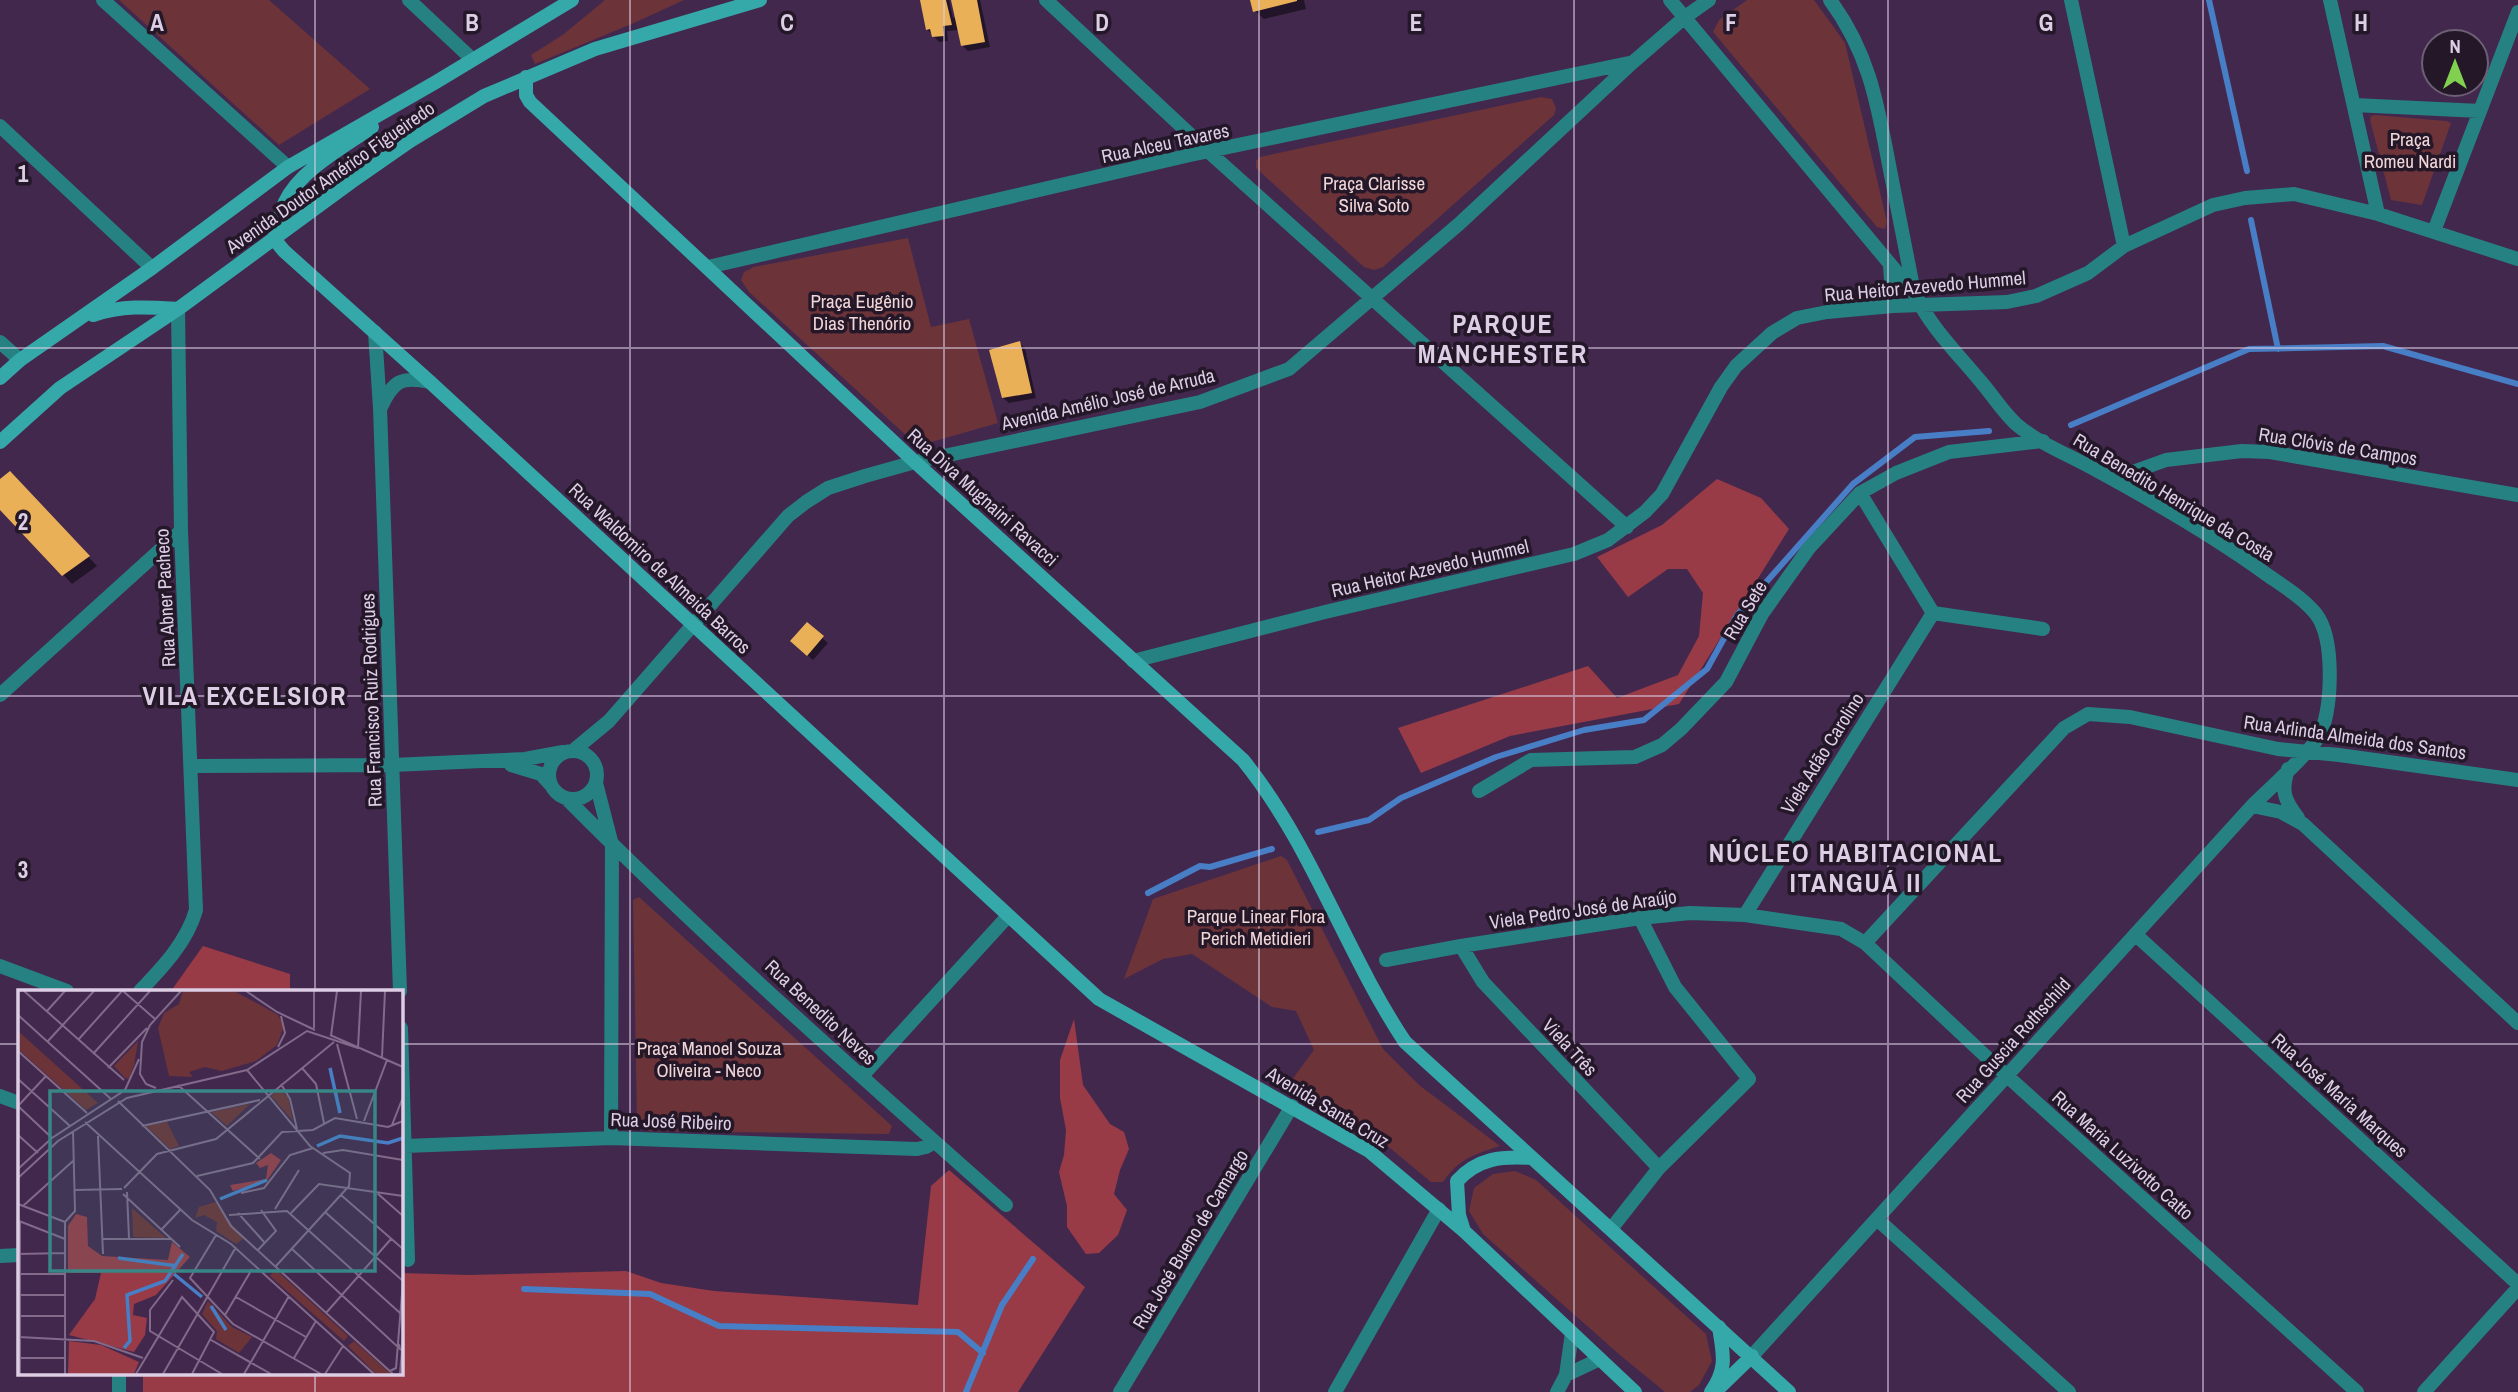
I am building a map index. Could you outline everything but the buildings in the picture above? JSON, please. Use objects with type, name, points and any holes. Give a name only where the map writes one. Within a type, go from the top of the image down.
[{"type":"main road","name":"Avenida Doutor Américo Figueiredo","points":[[0,379],[20,360],[152,268],[288,167],[572,0]]},
{"type":"main road","name":"Avenida Doutor Américo Figueiredo","points":[[0,442],[61,388],[178,309],[410,141],[484,96],[595,49],[760,0]]},
{"type":"main road","name":"Rua Diva Mugnaini Ravacci","points":[[526,77],[525,90],[530,102],[915,462],[1243,760],[1268,791],[1310,863],[1370,983],[1405,1042],[1531,1157]]},
{"type":"main road","points":[[274,239],[286,200],[306,174],[436,82]]},
{"type":"main road","name":"Rua Waldomiro de Almeida Barros","points":[[274,239],[1008,916]]},
{"type":"main road","points":[[258,250],[284,251]]},
{"type":"main road","points":[[77,321],[131,306],[178,309]]},
{"type":"main road","name":"Avenida Santa Cruz","points":[[1008,916],[1099,999],[1369,1151],[1464,1231],[1636,1392]]},
{"type":"main road","points":[[1438,1209],[1457,1181],[1467,1171],[1486,1160],[1510,1156],[1531,1157],[1789,1392]]},
{"type":"main road","points":[[1457,1181],[1464,1231]]},
{"type":"main road","points":[[1713,1392],[1721,1377],[1723,1358],[1719,1327]]},
{"type":"main road","points":[[1713,1392],[1752,1356]]},
{"type":"street","points":[[103,0],[288,167]]},
{"type":"street","points":[[409,0],[472,60]]},
{"type":"street","points":[[1046,0],[1210,153],[1627,527]]},
{"type":"street","name":"Rua Benedito Henrique da Costa","points":[[1670,0],[1890,265],[1943,336],[2016,424],[2229,548],[2315,613],[2326,635],[2330,702],[2320,736],[2305,752]]},
{"type":"street","name":"Avenida Amélio José de Arruda","points":[[550,785],[548,777],[551,762],[609,721],[788,516],[806,502],[828,488],[915,462],[1200,402],[1289,369],[1459,224],[1632,63],[1709,0]]},
{"type":"street","points":[[1830,0],[1842,16],[1864,57],[1876,99],[1917,300]]},
{"type":"street","points":[[2071,0],[2124,246]]},
{"type":"street","points":[[2330,0],[2378,214]]},
{"type":"street","points":[[2434,231],[2518,12]]},
{"type":"street","name":"Rua Alceu Tavares","points":[[708,267],[1190,155],[1210,153],[1632,63]]},
{"type":"street","points":[[2354,105],[2480,111]]},
{"type":"street","points":[[0,126],[152,268]]},
{"type":"street","name":"Rua Heitor Azevedo Hummel","points":[[1133,661],[1325,612],[1574,554],[1608,540],[1646,512],[1662,494],[1721,387],[1736,366],[1772,333],[1797,318],[1827,312],[1893,306],[1917,300],[1958,304],[2007,302],[2036,296],[2088,273],[2124,246],[2213,205],[2245,198],[2294,194],[2378,214],[2518,259]]},
{"type":"street","points":[[1893,306],[1890,265],[1897,257],[1903,236]]},
{"type":"street","points":[[1943,336],[1940,323],[1942,314],[1947,308],[1958,304]]},
{"type":"street","name":"Rua Abner Pacheco","points":[[141,990],[159,971],[191,928],[196,910],[181,531],[178,309]]},
{"type":"street","name":"Rua Francisco Ruiz Rodrigues","points":[[375,332],[380,408],[400,990]]},
{"type":"street","points":[[0,342],[20,360]]},
{"type":"street","points":[[380,408],[390,388],[403,379],[430,382]]},
{"type":"street","name":"Rua Sete","points":[[1479,791],[1531,760],[1635,757],[1662,746],[1726,682],[1762,614],[1808,548],[1860,493],[1896,472],[1949,452],[2043,442]]},
{"type":"street","name":"Rua Clóvis de Campos","points":[[2113,479],[2166,460],[2214,453],[2256,451],[2518,495]]},
{"type":"street","points":[[1860,493],[1933,613],[2043,629]]},
{"type":"street","points":[[0,695],[181,531]]},
{"type":"street","name":"Viela Adão Carolino","points":[[1745,915],[1933,613]]},
{"type":"street","name":"Rua Arlinda Almeida dos Santos","points":[[1865,943],[2064,728],[2088,714],[2130,717],[2278,749],[2518,780]]},
{"type":"street","points":[[191,766],[392,765],[549,757],[569,751],[588,755],[597,768],[596,783],[612,845],[611,1138]]},
{"type":"street","name":"Rua Guscia Rothschild","points":[[1752,1356],[2252,806],[2305,752]]},
{"type":"street","points":[[492,761],[541,774],[554,791],[566,798],[580,798],[593,789],[596,783]]},
{"type":"street","points":[[2288,769],[2284,784],[2285,799],[2303,824],[2518,1023]]},
{"type":"street","name":"Rua Benedito Neves","points":[[566,798],[612,845],[1006,1205]]},
{"type":"street","points":[[2252,806],[2281,811],[2303,824]]},
{"type":"street","name":"Viela Pedro José de Araújo","points":[[1386,960],[1640,918],[1690,913],[1745,915],[1841,929],[1865,943]]},
{"type":"street","points":[[862,1076],[1008,916]]},
{"type":"street","points":[[1611,1229],[1659,1168],[1749,1079],[1675,987],[1640,918]]},
{"type":"street","name":"Rua José Maria Marques","points":[[2136,935],[2518,1286]]},
{"type":"street","name":"Rua Maria Luzivotto Catto","points":[[1865,943],[2007,1076],[2357,1392]]},
{"type":"street","name":"Viela Três","points":[[1461,946],[1483,982],[1659,1168]]},
{"type":"street","points":[[0,966],[64,990]]},
{"type":"street","points":[[402,1058],[408,1260]]},
{"type":"street","points":[[0,1096],[18,1103]]},
{"type":"street","name":"Rua José Bueno de Camargo","points":[[1120,1392],[1292,1106]]},
{"type":"street","name":"Rua José Ribeiro","points":[[405,1146],[611,1138],[917,1149],[935,1142]]},
{"type":"street","points":[[1335,1392],[1438,1209]]},
{"type":"street","points":[[1878,1220],[2070,1392]]},
{"type":"street","points":[[0,1256],[18,1255]]},
{"type":"street","points":[[2424,1392],[2518,1286]]},
{"type":"street","points":[[1556,1392],[1566,1375],[1572,1333]]},
{"type":"street","points":[[1566,1375],[1600,1359]]},
{"type":"street","points":[[119,1374],[119,1392]]},
{"type":"green space","points":[[119,0],[269,0],[370,89],[279,145]]},
{"type":"green space","points":[[605,0],[684,0],[535,64],[531,55],[564,34]]},
{"type":"green space","points":[[1747,0],[1814,0],[1845,43],[1887,222],[1885,229],[1877,227],[1713,32],[1719,20]]},
{"type":"green space","name":"Praça Clarisse Silva Soto","points":[[1541,97],[1552,99],[1556,108],[1554,115],[1383,267],[1374,270],[1364,267],[1256,168],[1256,161],[1260,157]]},
{"type":"green space","name":"Praça Romeu Nardi","points":[[2371,116],[2451,123],[2422,205],[2391,200],[2370,120]]},
{"type":"green space","name":"Praça Eugênio Dias Thenório","points":[[908,238],[931,327],[969,319],[998,423],[928,443],[919,443],[909,438],[749,292],[741,280],[744,272],[754,267]]},
{"type":"green space","name":"Parque Linear Flora Perich Metidieri","points":[[1281,856],[1287,860],[1383,1049],[1419,1085],[1500,1146],[1468,1158],[1443,1182],[1431,1182],[1367,1129],[1291,1081],[1314,1050],[1296,1011],[1272,1007],[1192,954],[1163,959],[1124,979],[1153,899]]},
{"type":"green space","name":"Praça Manoel Souza Oliveira - Neco","points":[[639,897],[892,1126],[889,1134],[648,1131],[640,1128],[637,1121],[633,900]]},
{"type":"green space","points":[[1515,1171],[1536,1180],[1706,1334],[1712,1361],[1699,1385],[1690,1392],[1665,1392],[1483,1234],[1469,1211],[1474,1188],[1493,1174]]},
{"type":"shaded area","points":[[1717,479],[1761,498],[1789,529],[1679,704],[1510,736],[1421,773],[1398,728],[1588,666],[1617,698],[1678,675],[1699,636],[1703,593],[1687,569],[1668,569],[1628,597],[1597,557],[1662,525]]},
{"type":"shaded area","points":[[203,946],[290,974],[290,990],[172,990]]},
{"type":"shaded area","points":[[1074,1019],[1083,1085],[1110,1124],[1124,1132],[1129,1149],[1114,1194],[1127,1210],[1118,1235],[1099,1253],[1086,1254],[1067,1227],[1067,1206],[1059,1172],[1064,1155],[1066,1130],[1060,1098],[1060,1060]]},
{"type":"shaded area","points":[[949,1170],[1085,1287],[1018,1392],[143,1392],[143,1374],[402,1374],[402,1273],[468,1275],[626,1271],[661,1283],[714,1291],[918,1305],[931,1186]]},
{"type":"waterway","points":[[2209,0],[2247,171]]},
{"type":"waterway","points":[[2251,220],[2278,349]]},
{"type":"waterway","points":[[2071,425],[2249,349],[2383,346],[2518,384]]},
{"type":"waterway","points":[[1318,832],[1369,820],[1401,798],[1496,757],[1584,730],[1644,720],[1707,669],[1737,615],[1853,484],[1915,437],[1989,431]]},
{"type":"waterway","points":[[1148,893],[1200,866],[1210,867],[1272,849]]},
{"type":"waterway","points":[[966,1392],[1002,1305],[1033,1259]]},
{"type":"waterway","points":[[524,1289],[650,1294],[719,1326],[958,1332],[983,1353]]},
{"type":"district","name":"PARQUE MANCHESTER","points":[[1503,339]]},
{"type":"district","name":"VILA EXCELSIOR","points":[[245,696]]},
{"type":"district","name":"NÚCLEO HABITACIONAL ITANGUÁ II","points":[[1856,868]]}]
